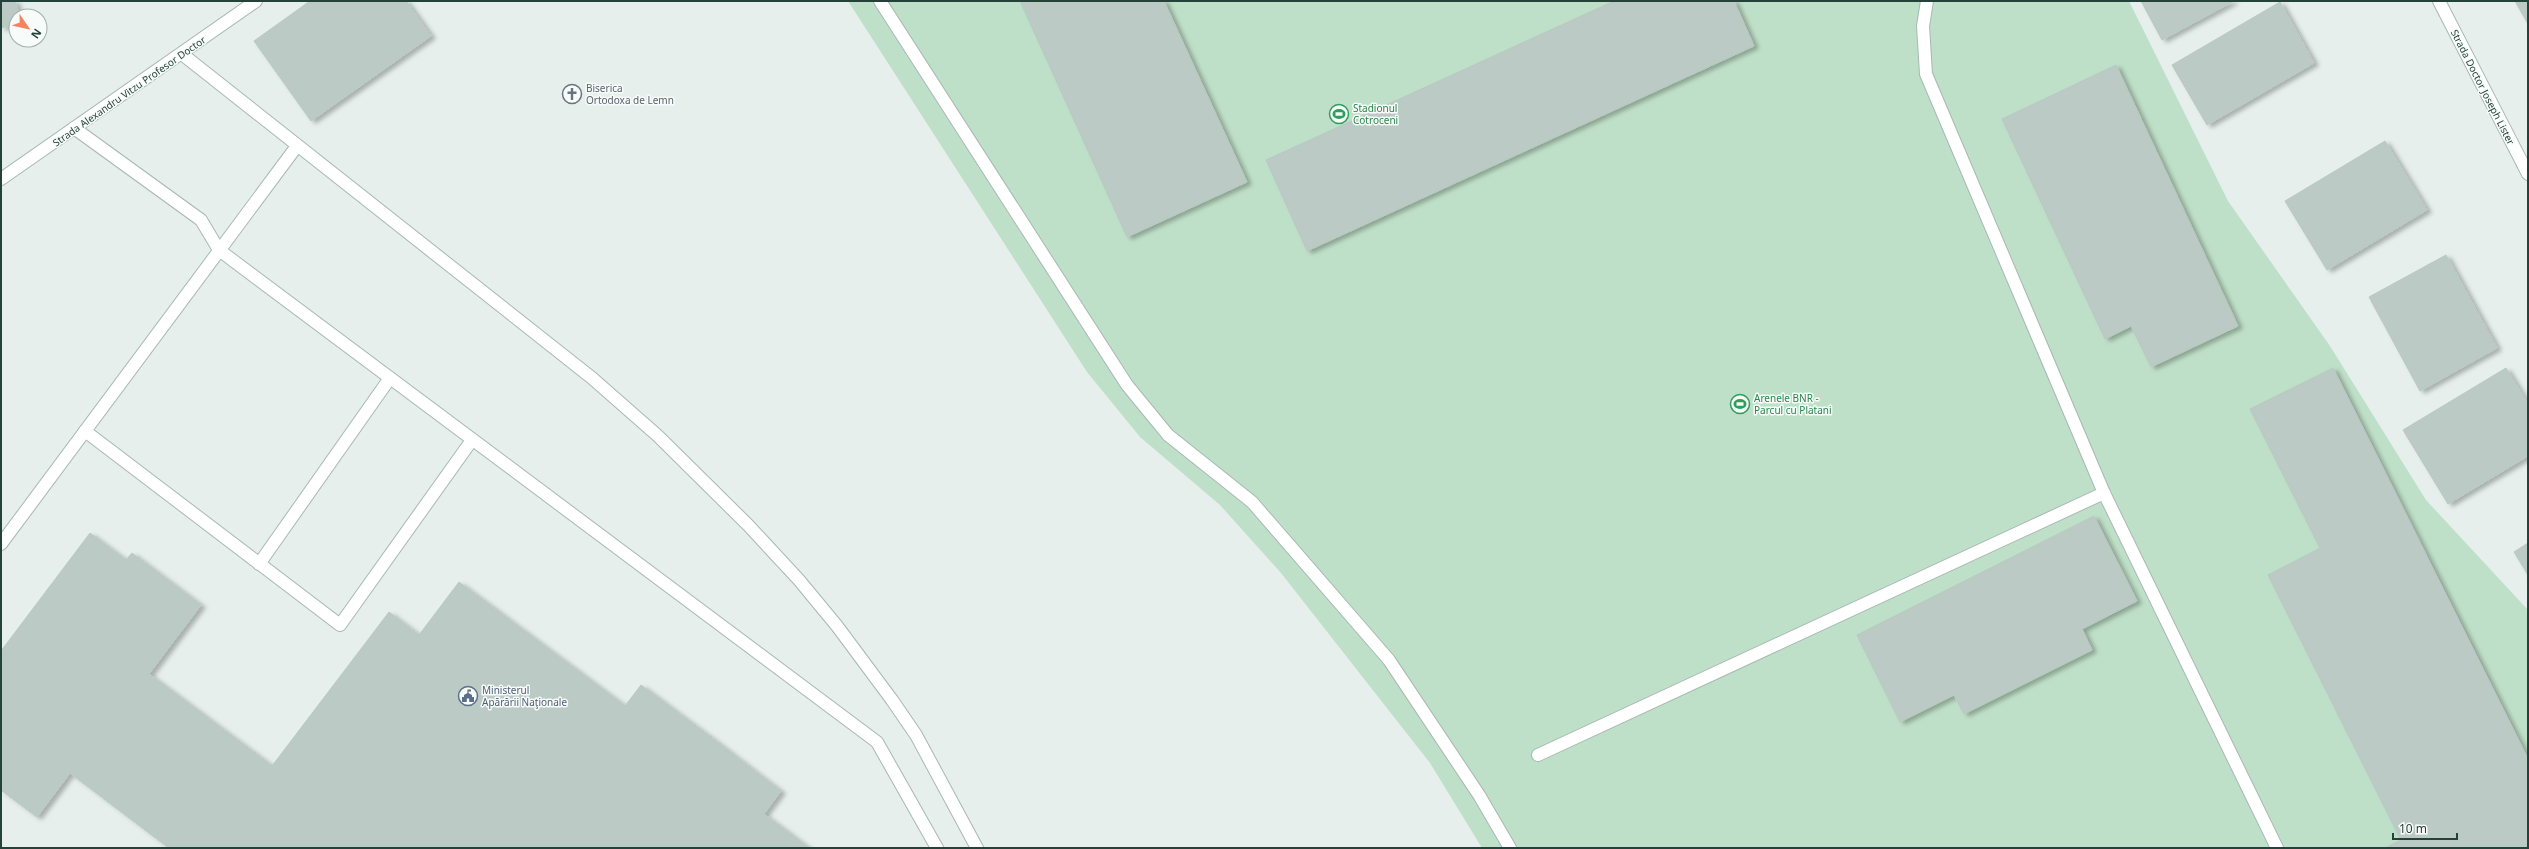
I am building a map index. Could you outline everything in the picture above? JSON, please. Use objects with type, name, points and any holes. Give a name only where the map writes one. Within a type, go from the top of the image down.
[{"type":"street","name":"Strada Alexandru Vitzu Profesor Doctor","points":[[1,179],[256,1]]},
{"type":"street","points":[[880,1],[1127,384],[1168,435],[1252,502],[1389,660],[1479,795],[1510,848]]},
{"type":"street","points":[[1926,1],[1923,26],[1926,74],[2104,493],[2277,848]]},
{"type":"street","name":"Strada Doctor Joseph Lister","points":[[2439,1],[2528,174]]},
{"type":"street","points":[[182,54],[592,378],[658,436],[748,525],[799,580],[838,626],[892,700],[916,735],[977,848]]},
{"type":"street","points":[[74,128],[201,220],[219,250],[877,742],[937,848]]},
{"type":"street","points":[[1,544],[297,146]]},
{"type":"street","points":[[259,564],[390,378]]},
{"type":"street","points":[[85,432],[340,626],[472,440]]},
{"type":"street","points":[[1538,755],[2104,493]]},
{"type":"green space","name":"Arenele BNR - Parcul cu Platani","points":[[848,1],[2129,1],[2228,201],[2330,346],[2426,500],[2528,610],[2528,848],[1482,848],[1430,763],[1281,573],[1220,505],[1140,437],[1087,372]]},
{"type":"building","points":[[1,1],[15,1],[17,8],[8,8],[8,26],[1,28]]},
{"type":"building","points":[[310,1],[406,1],[431,36],[311,121],[254,41]]},
{"type":"building","points":[[1020,1],[1164,1],[1247,182],[1127,237]]},
{"type":"building","points":[[1614,1],[1734,1],[1754,46],[1307,251],[1266,160]]},
{"type":"building","points":[[2141,1],[2234,1],[2162,40]]},
{"type":"building","points":[[2515,1],[2528,1],[2528,24]]},
{"type":"building","points":[[2280,2],[2314,63],[2207,125],[2172,65]]},
{"type":"building","points":[[2116,65],[2238,326],[2151,367],[2131,326],[2105,339],[2002,119]]},
{"type":"building","points":[[2385,141],[2427,210],[2327,270],[2285,201]]},
{"type":"building","points":[[2446,255],[2497,348],[2420,391],[2369,297]]},
{"type":"building","points":[[2333,368],[2528,759],[2528,848],[2385,848],[2401,840],[2268,575],[2320,548],[2250,409]]},
{"type":"building","points":[[2506,368],[2528,404],[2528,456],[2448,504],[2403,430]]},
{"type":"building","points":[[2094,516],[2137,601],[2082,629],[2092,650],[1964,714],[1954,695],[1900,722],[1857,635]]},
{"type":"building","name":"Ministerul Apărării Naţionale","points":[[90,533],[126,560],[132,553],[201,605],[149,674],[272,766],[389,612],[419,635],[459,582],[625,706],[641,685],[712,738],[781,791],[764,814],[809,848],[169,848],[70,773],[37,817],[1,790],[1,651]]},
{"type":"building","points":[[2528,543],[2528,575],[2514,552]]},
{"type":"place","name":"Biserica Ortodoxa de Lemn","points":[[572,94]]},
{"type":"place","name":"Stadionul Cotroceni","points":[[1339,114]]},
{"type":"place","name":"Arenele BNR - Parcul cu Platani","points":[[1740,404]]},
{"type":"place","name":"Ministerul Apărării Naţionale","points":[[468,696]]}]
